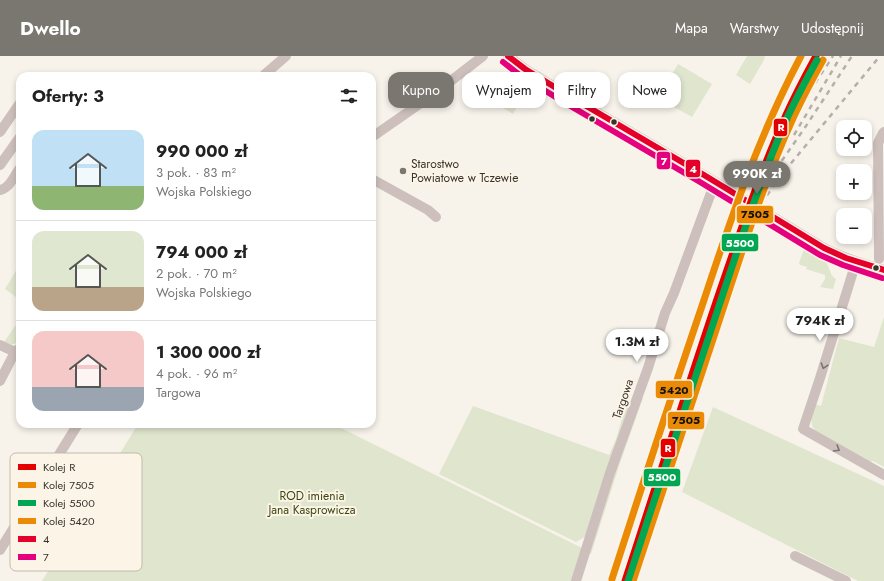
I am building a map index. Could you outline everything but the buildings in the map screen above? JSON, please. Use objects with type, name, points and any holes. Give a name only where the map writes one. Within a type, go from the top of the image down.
[{"type":"street","points":[[268,72],[286,56]]},
{"type":"street","points":[[376,134],[434,94],[483,56]]},
{"type":"street","points":[[508,56],[525,69],[556,88],[824,248],[856,262],[884,270]]},
{"type":"street","points":[[0,132],[16,109]]},
{"type":"street","points":[[879,259],[878,143],[884,132]]},
{"type":"street","points":[[16,142],[0,166],[16,170]]},
{"type":"street","points":[[0,190],[8,186],[16,174]]},
{"type":"street","points":[[376,181],[428,210],[436,217]]},
{"type":"street","name":"Targowa","points":[[576,581],[610,473],[648,368],[665,313],[674,293],[715,182]]},
{"type":"street","points":[[856,262],[803,429],[884,476]]},
{"type":"street","points":[[0,345],[16,350]]},
{"type":"street","points":[[0,381],[16,352]]},
{"type":"street","points":[[60,453],[76,428]]},
{"type":"street","points":[[0,550],[10,534]]},
{"type":"street","points":[[795,556],[846,581]]},
{"type":"green space","points":[[747,56],[765,56],[750,84],[736,75]]},
{"type":"green space","points":[[678,64],[712,84],[692,117],[676,108],[681,108],[681,72],[673,72]]},
{"type":"green space","points":[[503,108],[516,108],[513,114]]},
{"type":"green space","points":[[804,249],[826,261],[832,276],[836,279],[833,289],[820,287],[825,279],[825,275],[806,269],[807,267],[800,265],[799,263]]},
{"type":"green space","points":[[16,271],[16,297],[5,289]]},
{"type":"green space","points":[[884,317],[884,467],[873,461],[869,462],[818,434],[812,426],[811,417],[814,404],[821,406],[839,338],[874,347]]},
{"type":"green space","points":[[16,325],[16,343],[8,344],[4,342]]},
{"type":"green space","points":[[640,398],[643,398],[619,466],[591,554],[589,554],[621,454]]},
{"type":"green space","points":[[627,401],[629,407],[586,536],[576,542],[439,474],[473,406],[609,455],[616,439]]},
{"type":"green space","points":[[713,407],[884,486],[884,581],[858,581],[682,492]]},
{"type":"green space","name":"ROD imienia Jana Kasprowicza","points":[[136,428],[341,428],[582,548],[573,581],[42,581],[48,571],[142,571],[142,453],[120,453]]},
{"type":"railway","points":[[798,102],[814,72],[825,56]]},
{"type":"railway","points":[[759,200],[797,117],[833,56]]},
{"type":"railway","points":[[794,135],[841,56]]},
{"type":"railway","points":[[776,169],[852,56]]},
{"type":"railway","points":[[630,581],[738,256],[756,212],[778,179],[880,56]]},
{"type":"rail line","name":"5420","points":[[612,579],[668,406],[735,208],[772,116],[801,56]]},
{"type":"rail line","name":"R","points":[[625,581],[703,340],[748,209],[786,115],[816,56]]},
{"type":"rail line","name":"5500","points":[[628,581],[683,412],[759,188],[788,116],[817,60]]},
{"type":"rail line","name":"7505","points":[[633,581],[756,210],[774,162],[794,116],[823,60]]},
{"type":"transit line","name":"4","points":[[508,56],[525,69],[571,97],[824,248],[846,258],[884,270]]},
{"type":"transit line","name":"7","points":[[503,62],[521,76],[820,255],[843,265],[882,278]]},
{"type":"place","name":"Starostwo Powiatowe w Tczewie","points":[[403,171]]}]
